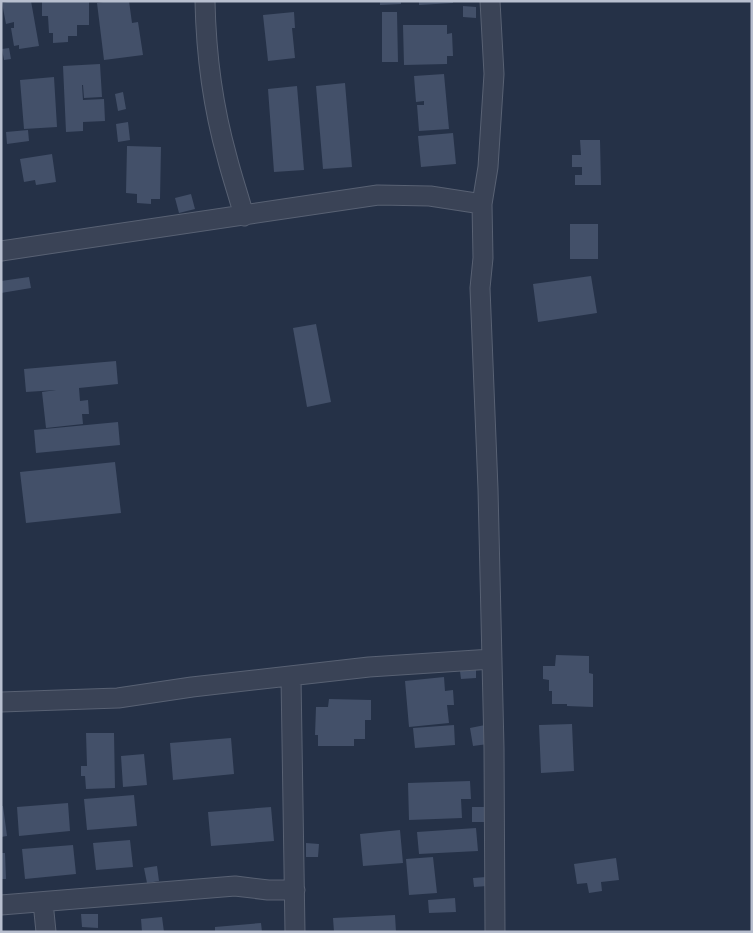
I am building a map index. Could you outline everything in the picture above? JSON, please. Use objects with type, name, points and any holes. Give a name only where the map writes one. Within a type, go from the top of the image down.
[{"type":"street","points":[[205,1],[206,31],[219,124],[244,216]]},
{"type":"street","points":[[490,1],[494,74],[488,167],[482,204],[483,258],[480,288],[492,659],[495,932]]},
{"type":"street","points":[[2,248],[378,196],[430,196],[482,204]]},
{"type":"street","points":[[1,702],[118,698],[192,687],[369,667],[492,659]]},
{"type":"street","points":[[292,677],[295,932]]},
{"type":"street","points":[[1,905],[235,886],[268,890],[295,890]]},
{"type":"street","points":[[43,902],[46,932]]},
{"type":"building","points":[[31,1],[39,46],[19,49],[19,45],[14,46],[11,28],[14,28],[14,22],[6,24],[2,3]]},
{"type":"building","points":[[42,1],[89,1],[89,25],[77,25],[77,36],[68,36],[68,42],[53,43],[53,33],[49,33],[48,16],[42,16]]},
{"type":"building","points":[[129,1],[132,23],[138,22],[143,55],[104,60],[97,3]]},
{"type":"building","points":[[380,1],[401,1],[401,4],[380,5]]},
{"type":"building","points":[[419,1],[453,1],[453,3],[419,5]]},
{"type":"building","points":[[463,6],[476,7],[476,18],[463,17]]},
{"type":"building","points":[[294,12],[295,28],[292,28],[295,58],[268,61],[263,15]]},
{"type":"building","points":[[382,12],[397,12],[398,62],[382,62]]},
{"type":"building","points":[[403,25],[447,25],[447,34],[452,33],[453,56],[447,56],[447,64],[404,65]]},
{"type":"building","points":[[9,48],[11,59],[4,60],[2,49]]},
{"type":"building","points":[[100,64],[102,97],[84,98],[82,85],[83,100],[104,99],[105,121],[83,122],[83,131],[66,132],[63,66]]},
{"type":"building","points":[[444,74],[449,129],[419,131],[417,105],[424,105],[424,101],[416,102],[414,76]]},
{"type":"building","points":[[54,77],[57,127],[24,129],[20,80]]},
{"type":"building","points":[[345,83],[352,167],[323,169],[316,86]]},
{"type":"building","points":[[297,86],[304,170],[274,172],[268,89]]},
{"type":"building","points":[[123,92],[126,109],[118,111],[115,94]]},
{"type":"building","points":[[128,122],[130,140],[118,142],[116,124]]},
{"type":"building","points":[[28,130],[29,141],[7,144],[6,132]]},
{"type":"building","points":[[453,133],[456,164],[421,167],[418,136]]},
{"type":"building","points":[[580,140],[600,140],[601,185],[575,185],[575,175],[582,175],[582,167],[572,167],[572,155],[581,155]]},
{"type":"building","points":[[127,146],[161,147],[160,199],[151,199],[151,204],[137,203],[137,194],[126,193]]},
{"type":"building","points":[[52,154],[56,182],[36,185],[35,180],[24,182],[20,159]]},
{"type":"building","points":[[191,194],[195,209],[179,213],[175,198]]},
{"type":"building","points":[[570,224],[598,224],[598,259],[570,259]]},
{"type":"building","points":[[591,276],[597,313],[538,322],[533,284]]},
{"type":"building","points":[[29,277],[31,288],[1,293],[1,281]]},
{"type":"building","points":[[316,324],[331,402],[307,407],[293,328]]},
{"type":"building","points":[[116,361],[118,384],[79,388],[80,401],[88,400],[89,414],[82,414],[83,424],[46,428],[42,392],[56,390],[26,392],[24,369]]},
{"type":"building","points":[[118,422],[120,445],[36,453],[34,430]]},
{"type":"building","points":[[115,462],[121,513],[26,523],[20,472]]},
{"type":"building","points":[[556,655],[589,656],[589,673],[593,674],[593,707],[552,704],[552,691],[549,691],[549,680],[543,679],[543,666],[555,666]]},
{"type":"building","points":[[476,670],[476,678],[461,679],[460,671]]},
{"type":"building","points":[[444,677],[445,691],[453,690],[454,705],[447,705],[449,723],[409,727],[405,681]]},
{"type":"building","points":[[329,699],[371,700],[371,720],[365,720],[365,739],[354,739],[354,746],[318,746],[318,735],[315,735],[316,707],[328,707]]},
{"type":"building","points":[[572,724],[574,771],[541,773],[539,725]]},
{"type":"building","points":[[454,725],[455,745],[415,748],[413,728]]},
{"type":"building","points":[[485,725],[488,744],[473,746],[470,728]]},
{"type":"building","points":[[86,733],[114,733],[115,788],[86,789],[85,776],[81,776],[81,766],[87,766]]},
{"type":"building","points":[[231,738],[234,774],[173,780],[170,743]]},
{"type":"building","points":[[144,754],[147,785],[123,787],[121,756]]},
{"type":"building","points":[[470,781],[471,799],[461,799],[462,818],[409,820],[408,783]]},
{"type":"building","points":[[134,795],[137,826],[87,830],[84,799]]},
{"type":"building","points":[[68,803],[70,831],[19,836],[17,807]]},
{"type":"building","points":[[1,806],[3,806],[7,836],[1,837]]},
{"type":"building","points":[[271,807],[274,841],[211,846],[208,812]]},
{"type":"building","points":[[472,807],[485,807],[486,822],[472,822]]},
{"type":"building","points":[[476,828],[478,851],[419,854],[417,832]]},
{"type":"building","points":[[400,830],[403,863],[363,866],[360,834]]},
{"type":"building","points":[[130,840],[133,867],[96,870],[93,843]]},
{"type":"building","points":[[306,843],[319,844],[318,857],[306,857]]},
{"type":"building","points":[[73,845],[76,874],[25,879],[22,849]]},
{"type":"building","points":[[1,853],[5,853],[6,879],[1,879]]},
{"type":"building","points":[[433,857],[437,893],[409,895],[406,859]]},
{"type":"building","points":[[616,858],[619,880],[601,882],[602,891],[589,893],[587,883],[577,884],[574,864]]},
{"type":"building","points":[[157,866],[159,881],[147,883],[144,868]]},
{"type":"building","points":[[486,877],[487,886],[474,887],[473,878]]},
{"type":"building","points":[[455,898],[456,912],[429,913],[428,900]]},
{"type":"building","points":[[81,914],[98,914],[98,928],[82,927]]},
{"type":"building","points":[[395,915],[396,932],[334,932],[333,918]]},
{"type":"building","points":[[162,917],[164,932],[142,932],[141,919]]},
{"type":"building","points":[[261,923],[262,932],[215,932],[215,927]]}]
